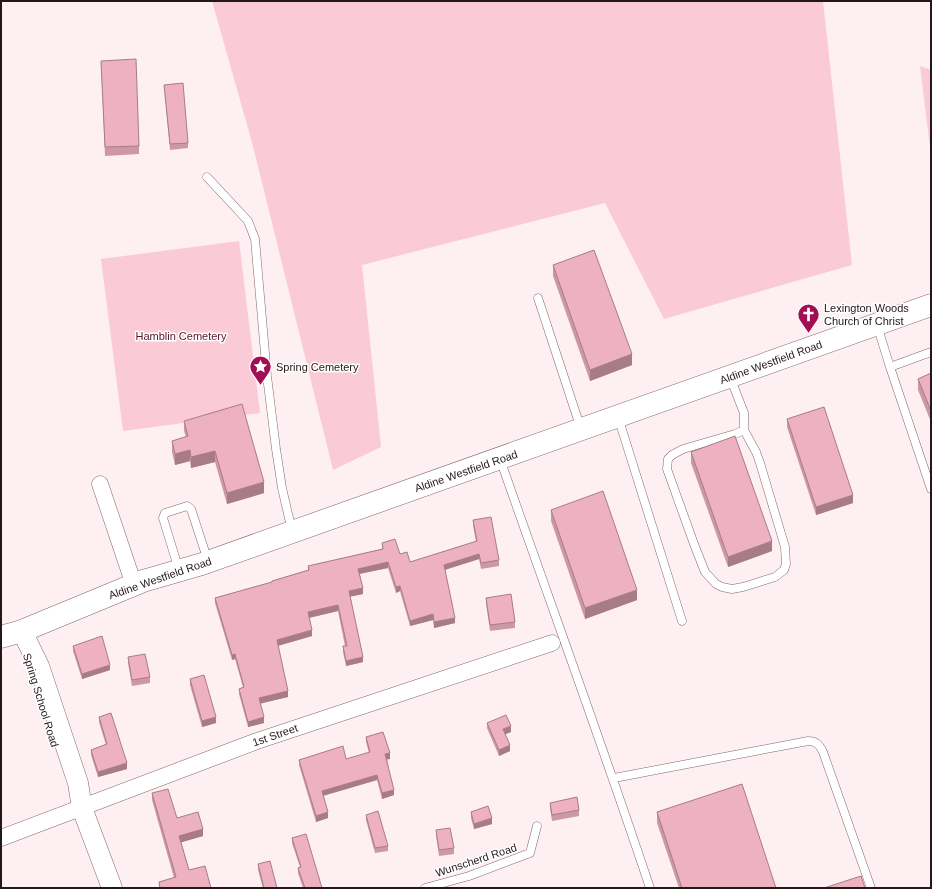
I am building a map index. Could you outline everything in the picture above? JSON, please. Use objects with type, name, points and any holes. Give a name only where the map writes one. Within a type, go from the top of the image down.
[{"type":"main road","name":"Aldine Westfield Road","points":[[1,637],[22,631],[134,585],[208,562],[931,305]]},
{"type":"street","points":[[100,484],[134,585]]},
{"type":"street","name":"Spring School Road","points":[[22,631],[29,668],[65,779],[68,787],[82,808],[112,888]]},
{"type":"street","name":"1st Street","points":[[1,838],[257,741],[552,643]]},
{"type":"lane","points":[[206,177],[248,221],[255,239],[267,376],[276,449],[282,488],[292,532]]},
{"type":"lane","points":[[538,298],[581,430]]},
{"type":"lane","points":[[876,324],[931,489]]},
{"type":"lane","points":[[890,367],[931,352]]},
{"type":"lane","points":[[730,376],[744,413],[744,430],[756,452],[785,547],[786,564],[784,570],[775,577],[732,589],[716,584],[705,572],[667,469],[668,459],[672,454],[683,449],[744,430]]},
{"type":"lane","points":[[618,417],[682,621]]},
{"type":"lane","points":[[500,458],[557,622],[614,778],[650,888]]},
{"type":"lane","points":[[179,570],[163,518],[165,513],[187,506],[191,509],[208,562]]},
{"type":"lane","points":[[614,778],[795,743],[815,741],[823,752],[871,888]]},
{"type":"lane","name":"Wunscherd Road","points":[[425,888],[469,876],[530,853],[537,826]]},
{"type":"green space","points":[[212,1],[823,1],[852,265],[664,319],[605,203],[362,265],[381,447],[333,470],[253,146]]},
{"type":"green space","points":[[920,66],[931,70],[931,156]]},
{"type":"green space","name":"Hamblin Cemetery","points":[[239,241],[260,413],[123,431],[101,259]]},
{"type":"building","points":[[136,59],[139,146],[105,147],[101,61]]},
{"type":"building","points":[[183,83],[188,143],[170,144],[164,85]]},
{"type":"building","points":[[594,250],[632,354],[590,370],[553,265]]},
{"type":"building","points":[[931,373],[931,411],[918,379]]},
{"type":"building","points":[[242,404],[264,482],[227,493],[215,451],[191,457],[190,450],[175,454],[172,441],[188,436],[184,421]]},
{"type":"building","points":[[824,407],[853,495],[816,507],[787,419]]},
{"type":"building","points":[[735,436],[772,541],[728,557],[691,452]]},
{"type":"building","points":[[603,491],[637,590],[585,608],[551,510]]},
{"type":"building","points":[[491,517],[499,560],[481,563],[479,554],[444,565],[455,618],[434,622],[433,614],[410,621],[400,586],[396,587],[388,562],[358,569],[363,588],[349,591],[363,657],[346,661],[343,646],[347,646],[338,605],[308,612],[312,630],[277,640],[288,691],[259,698],[264,717],[248,722],[239,689],[244,687],[235,654],[232,655],[215,598],[309,570],[308,566],[383,549],[382,543],[395,539],[400,554],[407,552],[410,562],[477,541],[473,520]]},
{"type":"building","points":[[511,594],[515,622],[490,625],[486,598]]},
{"type":"building","points":[[102,636],[110,665],[82,674],[73,646]]},
{"type":"building","points":[[145,654],[150,677],[132,680],[128,657]]},
{"type":"building","points":[[204,675],[216,717],[202,721],[190,679]]},
{"type":"building","points":[[111,713],[127,763],[98,772],[91,750],[107,744],[99,717]]},
{"type":"building","points":[[506,715],[511,726],[503,729],[510,745],[499,750],[487,723]]},
{"type":"building","points":[[383,732],[390,753],[385,754],[394,790],[382,793],[377,775],[322,791],[328,812],[316,816],[299,760],[343,746],[346,759],[370,752],[366,737]]},
{"type":"building","points":[[742,784],[776,888],[682,888],[657,812]]},
{"type":"building","points":[[168,789],[177,818],[198,812],[203,829],[179,836],[189,870],[205,866],[211,888],[160,888],[159,882],[176,877],[152,793]]},
{"type":"building","points":[[577,797],[579,810],[552,815],[550,803]]},
{"type":"building","points":[[488,806],[492,818],[474,824],[471,812]]},
{"type":"building","points":[[378,811],[388,846],[375,848],[366,815]]},
{"type":"building","points":[[450,828],[454,848],[439,850],[436,830]]},
{"type":"building","points":[[306,834],[322,888],[305,888],[298,868],[301,867],[292,838]]},
{"type":"building","points":[[270,861],[277,888],[264,888],[258,864]]},
{"type":"building","points":[[861,876],[865,888],[824,888]]},
{"type":"place","name":"Lexington Woods Church of Christ","points":[[808,334]]},
{"type":"place","name":"Spring Cemetery","points":[[261,386]]}]
